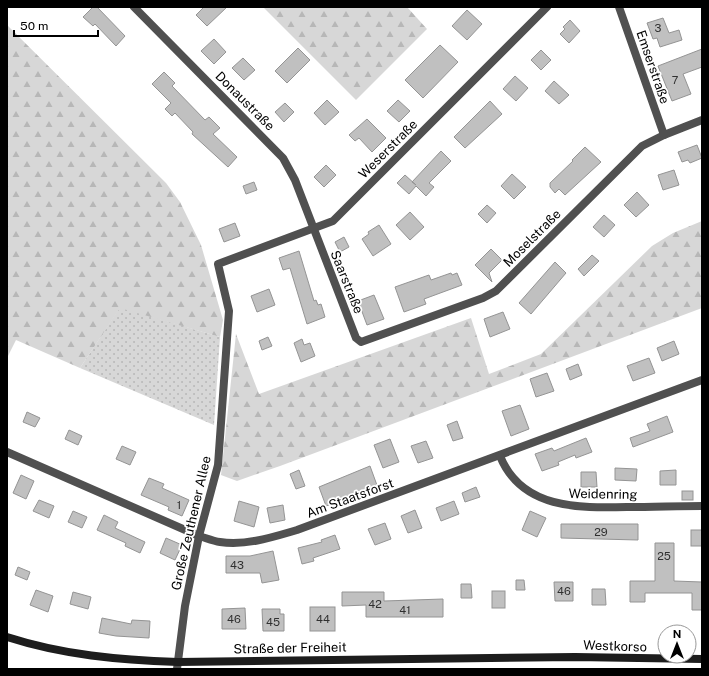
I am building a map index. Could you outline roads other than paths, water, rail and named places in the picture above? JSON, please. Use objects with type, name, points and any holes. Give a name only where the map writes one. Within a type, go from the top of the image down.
[{"type":"street","name":"Donaustraße","points":[[134,7],[283,158],[295,180],[313,228]]},
{"type":"street","name":"Weserstraße","points":[[218,264],[333,221],[547,7]]},
{"type":"street","name":"Emserstraße","points":[[619,7],[664,135]]},
{"type":"street","name":"Moselstraße","points":[[361,342],[483,298],[496,291],[634,153],[649,141],[702,120]]},
{"type":"street","name":"Saarstraße","points":[[313,228],[356,338],[361,342]]},
{"type":"street","name":"Große Zeuthener Allee","points":[[177,666],[185,606],[199,536],[218,465],[222,431],[229,311],[218,264]]},
{"type":"street","name":"Am Staatsforst","points":[[7,452],[199,536],[220,542],[263,540],[298,530],[702,380]]},
{"type":"street","name":"Weidenring","points":[[500,456],[504,467],[522,485],[540,497],[561,505],[584,508],[702,506]]},
{"type":"street","name":"Straße der Freiheit","points":[[7,638],[77,654],[177,666],[575,657]]},
{"type":"street","name":"Westkorso","points":[[575,657],[702,659]]}]
